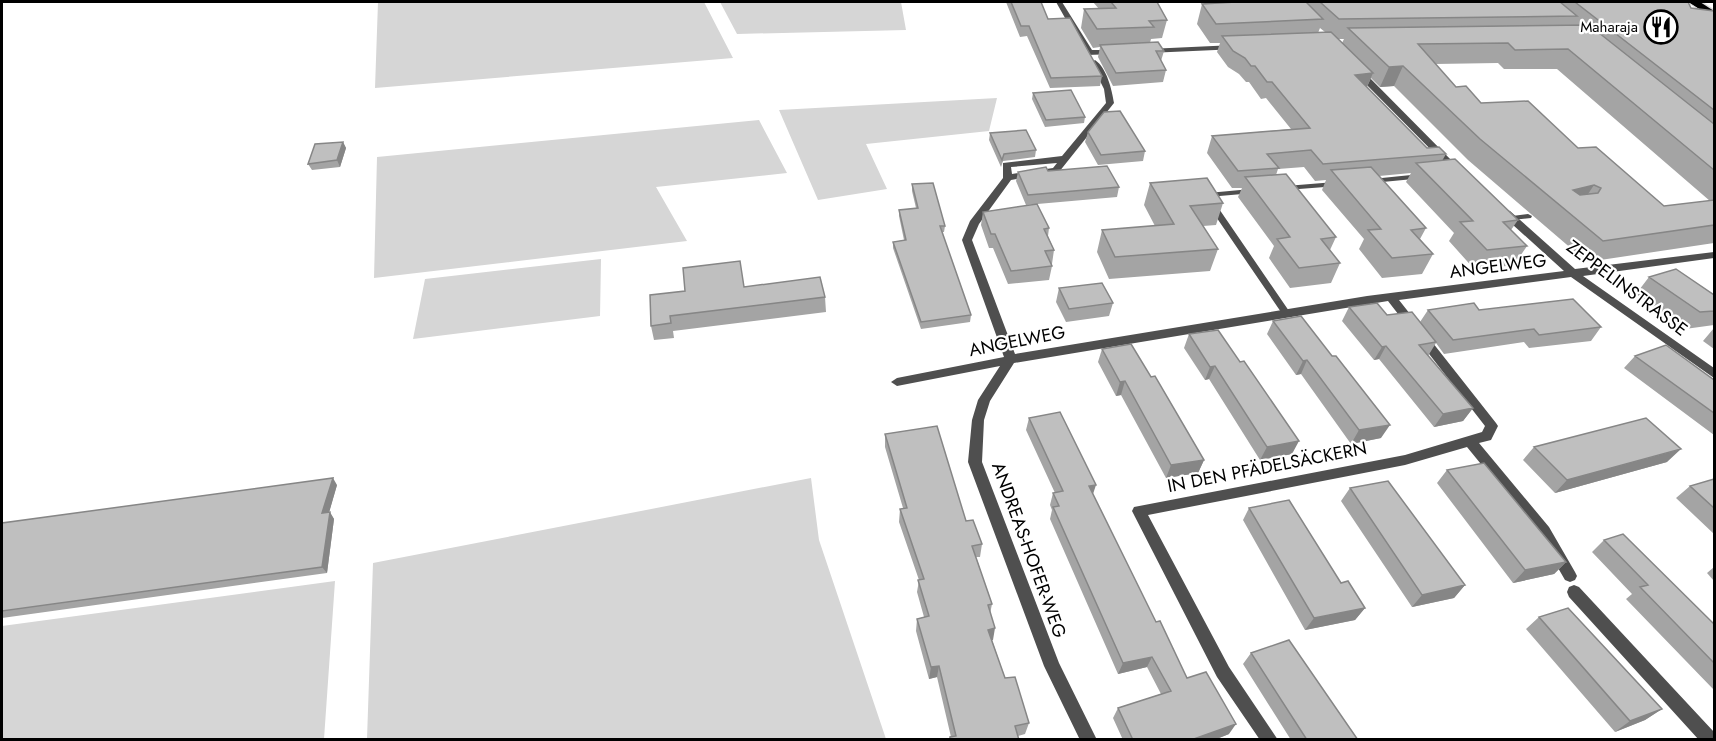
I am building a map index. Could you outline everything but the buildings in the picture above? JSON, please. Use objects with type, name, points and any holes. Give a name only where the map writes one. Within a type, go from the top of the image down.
[{"type":"main road","points":[[1694,2],[1714,16]]},
{"type":"street","points":[[1011,359],[967,240],[974,223],[1008,178],[1056,170],[1110,103],[1108,89],[1059,2]]},
{"type":"street","points":[[1698,18],[1714,16]]},
{"type":"street","points":[[1135,51],[1251,46]]},
{"type":"street","points":[[1089,53],[1124,52]]},
{"type":"street","points":[[1354,68],[1454,174],[1468,181]]},
{"type":"street","name":"ZEPPELINSTRASSE","points":[[1494,203],[1575,275],[1714,374]]},
{"type":"street","name":"ANGELWEG","points":[[897,382],[1011,359],[1286,313],[1714,255]]},
{"type":"street","name":"IN DEN PFÄDELSÄCKERN","points":[[1270,740],[1223,672],[1138,511],[1396,462],[1486,436],[1492,426],[1391,297]]},
{"type":"street","name":"ANDREAS-HOFER-WEG","points":[[1011,359],[984,400],[978,420],[975,462],[1052,666],[1089,740]]},
{"type":"street","points":[[1468,440],[1544,531],[1570,576]]},
{"type":"street","points":[[1574,592],[1709,738]]},
{"type":"lane","points":[[1364,182],[1428,176]]},
{"type":"lane","points":[[1281,188],[1340,184]]},
{"type":"lane","points":[[1259,190],[1206,195],[1286,313]]},
{"type":"lane","points":[[1512,218],[1528,216]]},
{"type":"shaded area","points":[[378,2],[704,2],[733,58],[375,88]]},
{"type":"shaded area","points":[[720,2],[901,2],[906,30],[737,34]]},
{"type":"shaded area","points":[[997,98],[989,131],[866,144],[887,189],[818,200],[779,110]]},
{"type":"shaded area","points":[[759,120],[787,173],[656,187],[687,241],[374,278],[377,157]]},
{"type":"shaded area","points":[[601,259],[600,316],[413,339],[425,279]]},
{"type":"shaded area","points":[[811,478],[819,540],[886,739],[367,739],[373,563]]},
{"type":"shaded area","points":[[335,581],[324,739],[2,739],[2,626]]},
{"type":"tram line","points":[[1690,2],[1714,17]]},
{"type":"place","name":"Maharaja","points":[[1661,27]]}]
